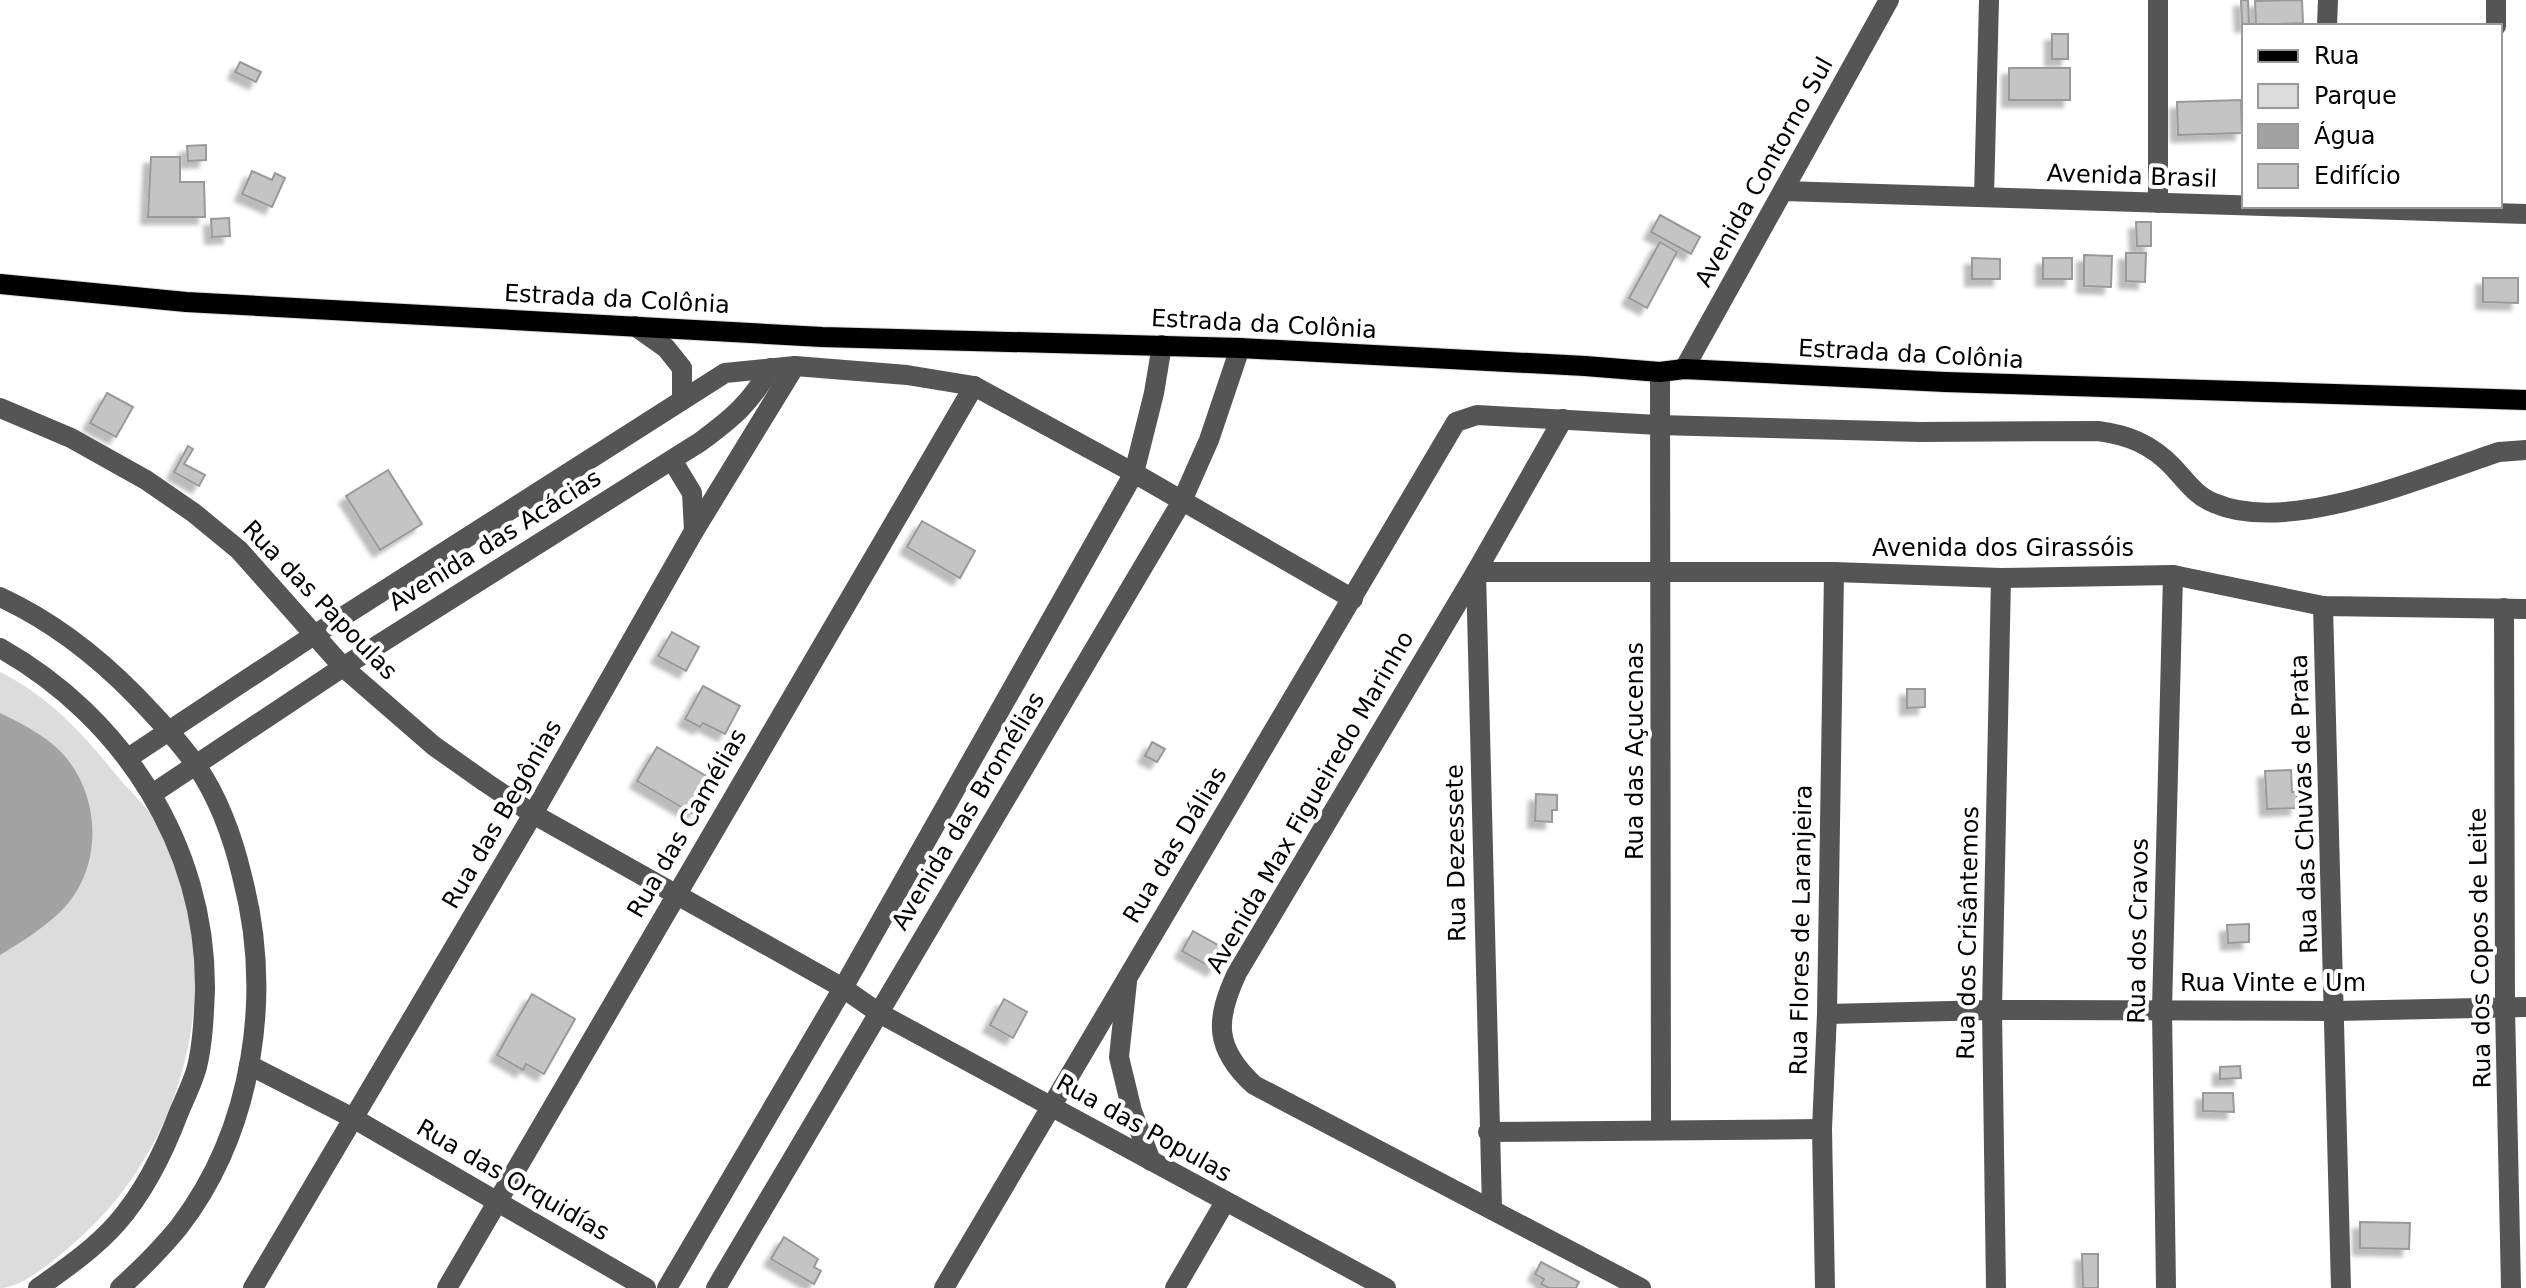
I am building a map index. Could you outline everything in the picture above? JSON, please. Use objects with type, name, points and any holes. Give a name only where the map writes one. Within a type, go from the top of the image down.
[{"type":"main road","name":"Estrada da Colônia","points":[[0,284],[186,302],[822,337],[1162,345],[1660,372],[1684,369],[1977,384],[2526,400]]},
{"type":"street","name":"Avenida Contorno Sul","points":[[1684,369],[1889,0]]},
{"type":"street","points":[[1984,197],[1989,0]]},
{"type":"street","points":[[2158,0],[2158,203]]},
{"type":"street","points":[[2327,24],[2328,0]]},
{"type":"street","points":[[2496,0],[2496,24]]},
{"type":"street","name":"Avenida Brasil","points":[[1783,191],[2242,205]]},
{"type":"street","name":"Avenida Brasil","points":[[2327,208],[2497,209],[2526,214]]},
{"type":"street","points":[[635,326],[666,348],[682,368],[682,400]]},
{"type":"street","name":"Avenida das Bromélias","points":[[667,1288],[843,988],[1134,473],[1154,393],[1162,345]]},
{"type":"street","name":"Avenida das Bromélias","points":[[716,1288],[1182,501],[1209,440],[1240,348]]},
{"type":"street","points":[[771,368],[795,366],[907,375],[974,386],[1134,473],[1353,599]]},
{"type":"street","name":"Rua das Begônias","points":[[253,1288],[533,814],[694,531],[795,366]]},
{"type":"street","name":"Avenida das Acácias","points":[[128,758],[314,635],[725,373],[771,368]]},
{"type":"street","name":"Avenida das Acácias","points":[[152,794],[343,667],[672,460],[733,418],[752,399],[771,368]]},
{"type":"street","name":"Rua das Açucenas","points":[[1660,372],[1661,1129]]},
{"type":"street","name":"Rua das Camélias","points":[[447,1288],[974,386]]},
{"type":"street","name":"Rua das Papoulas","points":[[0,408],[71,438],[146,480],[194,513],[239,550],[343,667],[434,746],[533,814],[843,988]]},
{"type":"street","name":"Rua das Dálias","points":[[944,1288],[1049,1106],[1353,599],[1450,428],[1456,422],[1477,415],[1563,419]]},
{"type":"street","points":[[1563,419],[1658,425],[1920,432],[2098,431],[2122,434],[2157,451],[2185,483],[2213,503],[2255,512],[2332,505],[2499,452],[2526,450]]},
{"type":"street","name":"Avenida Max Figueiredo Marinho","points":[[1563,419],[1476,572],[1237,973],[1224,1002],[1222,1026],[1224,1046],[1238,1069],[1254,1085],[1492,1208],[1619,1285],[1641,1288]]},
{"type":"street","points":[[672,460],[692,493],[694,531]]},
{"type":"street","name":"Avenida dos Girassóis","points":[[1476,572],[1834,572],[2001,578],[2173,575],[2323,606],[2526,609]]},
{"type":"street","name":"Rua Dezessete","points":[[1476,572],[1492,1208]]},
{"type":"street","name":"Rua Flores de Laranjeira","points":[[1825,1288],[1822,1129],[1827,1014],[1834,572]]},
{"type":"street","name":"Rua dos Cravos","points":[[2166,1288],[2162,1009],[2173,575]]},
{"type":"street","name":"Rua dos Crisântemos","points":[[1996,1288],[1992,1010],[2001,578]]},
{"type":"street","points":[[0,597],[47,622],[79,644],[110,669],[168,730],[196,766],[225,822],[248,897],[257,973],[257,1012],[249,1065],[233,1124],[199,1196],[178,1227],[120,1288]]},
{"type":"street","name":"Rua das Chuvas de Prata","points":[[2323,606],[2341,1288]]},
{"type":"street","name":"Rua dos Copos de Leite","points":[[2504,608],[2516,1008],[2511,1288]]},
{"type":"street","points":[[0,648],[51,680],[78,702],[128,758],[152,794],[184,863],[200,929],[205,975],[197,1067],[172,1133],[139,1195],[95,1245],[38,1288]]},
{"type":"street","points":[[1128,974],[1119,1057],[1124,1085],[1151,1161]]},
{"type":"street","name":"Rua das Populas","points":[[843,988],[879,1013],[1386,1288]]},
{"type":"street","name":"Rua Vinte e Um","points":[[1827,1014],[1992,1010],[2516,1008]]},
{"type":"street","name":"Rua das Orquidías","points":[[249,1065],[353,1118],[646,1288]]},
{"type":"street","points":[[1488,1132],[1822,1129]]},
{"type":"street","points":[[1175,1288],[1225,1202]]},
{"type":"green space","points":[[0,672],[32,691],[62,715],[89,742],[157,823],[172,852],[183,886],[195,935],[195,948],[194,1003],[189,1040],[181,1076],[153,1145],[111,1206],[85,1233],[33,1275],[22,1282],[0,1288]]},
{"type":"water","points":[[0,713],[45,738],[72,765],[89,805],[92,826],[87,869],[78,889],[50,921],[0,955]]},
{"type":"building","points":[[2241,0],[2248,0],[2249,24],[2242,25]]},
{"type":"building","points":[[2302,0],[2303,23],[2256,24],[2255,1]]},
{"type":"building","points":[[2052,34],[2068,34],[2068,59],[2052,59]]},
{"type":"building","points":[[240,62],[261,72],[256,82],[235,72]]},
{"type":"building","points":[[2009,68],[2070,68],[2070,100],[2009,100]]},
{"type":"building","points":[[2241,100],[2242,133],[2178,135],[2177,102]]},
{"type":"building","points":[[206,145],[206,160],[188,161],[187,146]]},
{"type":"building","points":[[151,157],[180,157],[180,182],[204,182],[205,217],[148,217]]},
{"type":"building","points":[[252,171],[272,180],[275,173],[285,178],[272,207],[242,194]]},
{"type":"building","points":[[1660,215],[1700,237],[1691,254],[1651,232]]},
{"type":"building","points":[[229,218],[230,236],[212,237],[211,219]]},
{"type":"building","points":[[2136,222],[2151,222],[2151,246],[2137,246]]},
{"type":"building","points":[[1660,242],[1677,252],[1647,308],[1629,298]]},
{"type":"building","points":[[2126,253],[2146,253],[2145,282],[2126,281]]},
{"type":"building","points":[[2084,255],[2112,256],[2111,287],[2084,286]]},
{"type":"building","points":[[1972,258],[2000,259],[2000,279],[1972,279]]},
{"type":"building","points":[[2043,258],[2072,258],[2072,279],[2043,279]]},
{"type":"building","points":[[2483,278],[2518,278],[2518,303],[2483,302]]},
{"type":"building","points":[[107,393],[133,407],[116,437],[90,423]]},
{"type":"building","points":[[188,446],[193,449],[184,464],[205,475],[199,486],[174,472]]},
{"type":"building","points":[[388,470],[422,524],[380,550],[346,496]]},
{"type":"building","points":[[922,521],[975,551],[960,578],[907,547]]},
{"type":"building","points":[[672,632],[699,647],[686,671],[658,656]]},
{"type":"building","points":[[703,686],[740,706],[725,734],[703,723],[700,727],[685,719]]},
{"type":"building","points":[[1907,689],[1925,689],[1925,707],[1907,708]]},
{"type":"building","points":[[1152,742],[1165,749],[1157,762],[1145,756]]},
{"type":"building","points":[[657,747],[713,780],[693,814],[637,781]]},
{"type":"building","points":[[2291,770],[2292,792],[2297,792],[2297,808],[2267,809],[2265,771]]},
{"type":"building","points":[[1536,794],[1557,795],[1557,810],[1552,810],[1552,822],[1535,821]]},
{"type":"building","points":[[2249,924],[2249,942],[2228,943],[2227,925]]},
{"type":"building","points":[[1193,931],[1225,949],[1214,969],[1182,951]]},
{"type":"building","points":[[532,994],[575,1019],[544,1074],[526,1064],[523,1070],[497,1055]]},
{"type":"building","points":[[1004,999],[1027,1012],[1013,1038],[990,1025]]},
{"type":"building","points":[[2240,1066],[2241,1078],[2220,1079],[2220,1067]]},
{"type":"building","points":[[2203,1093],[2233,1093],[2234,1112],[2203,1111]]},
{"type":"building","points":[[2360,1222],[2410,1223],[2409,1249],[2360,1248]]},
{"type":"building","points":[[784,1237],[818,1259],[814,1267],[821,1271],[814,1284],[771,1259]]},
{"type":"building","points":[[2082,1254],[2098,1254],[2098,1288],[2083,1288]]},
{"type":"building","points":[[1541,1262],[1579,1282],[1576,1288],[1549,1288],[1541,1284],[1544,1279],[1535,1274]]}]
